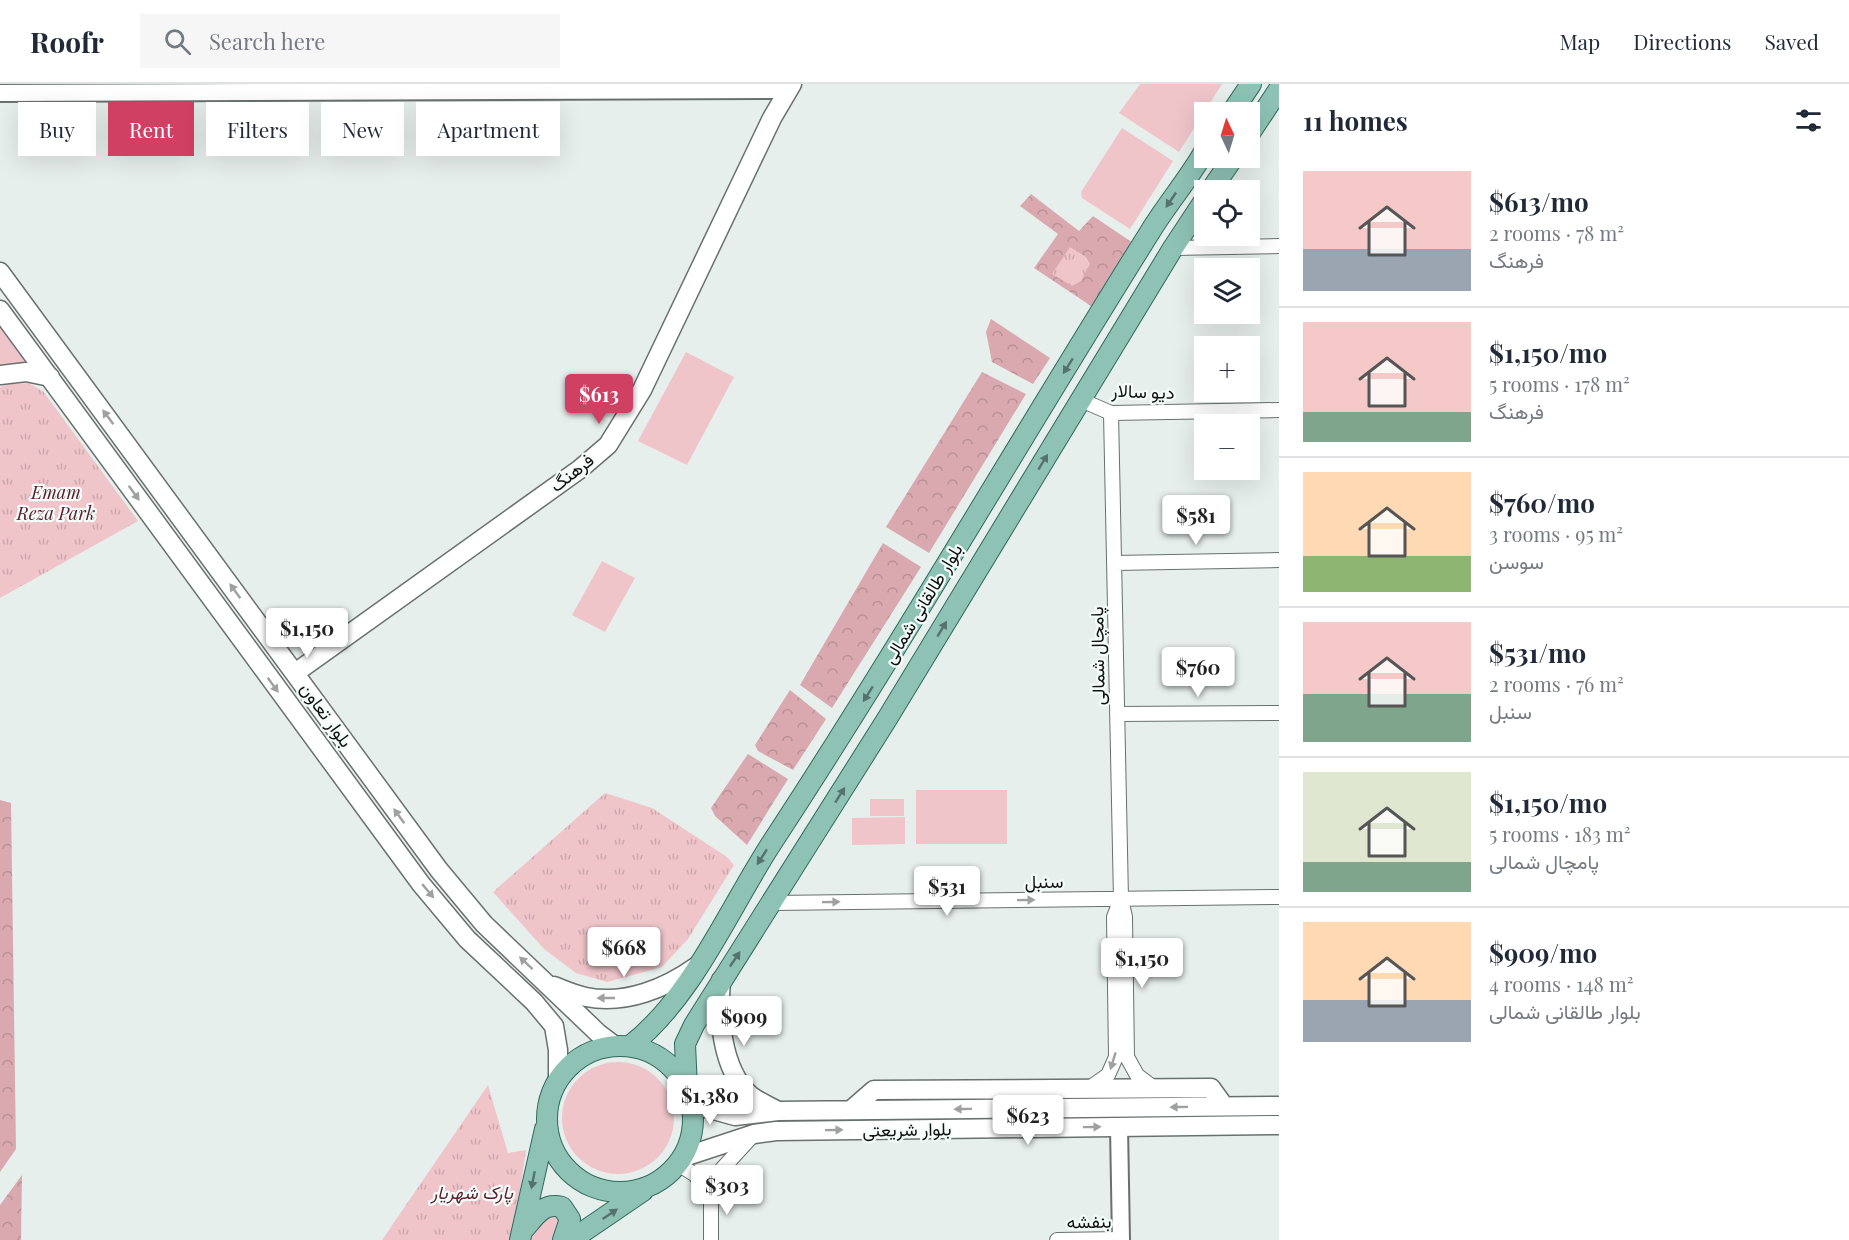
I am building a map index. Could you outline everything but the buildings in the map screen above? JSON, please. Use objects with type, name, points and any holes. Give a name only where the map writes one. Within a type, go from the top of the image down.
[{"type":"main road","points":[[1239,102],[1251,84]]},
{"type":"main road","name":"فرهنگ","points":[[295,673],[570,476],[608,445],[642,390],[772,118],[790,87]]},
{"type":"main road","points":[[1260,118],[1279,89]]},
{"type":"main road","name":"بلوار طالقانی شمالی","points":[[623,1046],[654,1028],[698,964],[753,872],[939,581],[1150,232],[1194,167]]},
{"type":"main road","name":"بلوار طالقانی شمالی","points":[[689,1096],[685,1044],[698,1019],[721,980],[773,903],[1194,216]]},
{"type":"main road","name":"بلوار تعاون","points":[[0,272],[439,870],[484,924],[599,1034],[623,1046]]},
{"type":"main road","name":"بلوار تعاون","points":[[0,310],[421,884],[467,939],[534,1002],[554,1026]]},
{"type":"main road","points":[[0,375],[26,372],[50,377]]},
{"type":"main road","points":[[115,467],[134,453]]},
{"type":"main road","points":[[550,985],[587,998],[619,998],[648,993],[671,984],[698,964]]},
{"type":"main road","points":[[721,980],[718,1015],[728,1055],[749,1094],[778,1111]]},
{"type":"main road","points":[[671,1004],[672,1017],[675,1022],[683,1026],[698,1019]]},
{"type":"main road","points":[[554,1026],[561,1029],[572,1024],[576,1017],[573,1008]]},
{"type":"main road","points":[[522,1234],[546,1123],[547,1108],[558,1079],[558,1050],[554,1026]]},
{"type":"main road","points":[[558,1079],[583,1056],[598,1049],[623,1046],[651,1053],[669,1065],[689,1096],[694,1122],[691,1140],[681,1161],[665,1178],[648,1187],[571,1240]]},
{"type":"main road","points":[[851,1110],[874,1090],[1211,1088],[1224,1106]]},
{"type":"main road","name":"بلوار شریعتی","points":[[689,1096],[735,1116],[778,1111],[1279,1106]]},
{"type":"main road","points":[[735,1116],[730,1119],[728,1127],[731,1135],[746,1137]]},
{"type":"main road","points":[[546,1123],[550,1143],[559,1161],[572,1176],[590,1187],[619,1192],[648,1187]]},
{"type":"main road","name":"بلوار شریعتی","points":[[681,1161],[746,1137],[776,1131],[1279,1125]]},
{"type":"main road","points":[[522,1234],[542,1209],[555,1205],[562,1207],[570,1219],[563,1240]]},
{"type":"street","points":[[0,93],[302,88],[605,87],[726,90],[790,87]]},
{"type":"street","points":[[761,87],[772,118]]},
{"type":"street","points":[[1173,248],[1279,246]]},
{"type":"street","name":"دیو سالار","points":[[1081,400],[1111,413],[1279,410]]},
{"type":"street","name":"پامچال شمالی","points":[[1111,413],[1121,899],[1125,917],[1127,1057],[1137,1075],[1154,1088]]},
{"type":"street","points":[[1114,563],[1279,560]]},
{"type":"street","points":[[1117,714],[1279,713]]},
{"type":"street","name":"سنبل","points":[[773,903],[1279,897]]},
{"type":"street","name":"پامچال شمالی","points":[[1088,1089],[1107,1075],[1116,1058],[1114,917],[1121,899]]},
{"type":"street","points":[[1119,1127],[1121,1240]]},
{"type":"street","points":[[711,1240],[711,1192],[722,1169],[746,1137]]},
{"type":"street","points":[[681,1161],[711,1192]]},
{"type":"street","name":"بنفشه","points":[[1057,1240],[1121,1240]]},
{"type":"green space","points":[[1140,84],[1222,84],[1211,102],[1194,102],[1194,128],[1179,152],[1119,113]]},
{"type":"green space","points":[[1122,128],[1173,161],[1130,229],[1082,198],[1081,192]]},
{"type":"green space","points":[[1031,194],[1079,231],[1093,216],[1136,245],[1097,310],[1034,268],[1058,234],[1020,206]]},
{"type":"green space","points":[[1070,247],[1086,257],[1090,264],[1081,281],[1072,286],[1052,274]]},
{"type":"green space","points":[[991,319],[1050,358],[1033,384],[992,362],[986,332]]},
{"type":"green space","points":[[0,327],[31,364],[0,367]]},
{"type":"green space","points":[[686,352],[734,377],[687,465],[638,441]]},
{"type":"green space","points":[[982,372],[1026,394],[929,553],[886,527]]},
{"type":"green space","name":"Emam Reza Park","points":[[28,383],[43,391],[138,521],[0,598],[0,387],[7,384]]},
{"type":"green space","points":[[883,543],[921,567],[832,708],[800,685]]},
{"type":"green space","points":[[602,561],[635,578],[605,632],[572,615]]},
{"type":"green space","points":[[790,690],[826,719],[793,770],[758,751],[755,745]]},
{"type":"green space","points":[[748,754],[788,779],[747,845],[715,816],[711,808]]},
{"type":"green space","points":[[916,790],[1007,790],[1007,844],[916,844]]},
{"type":"green space","points":[[605,793],[652,808],[727,857],[734,865],[688,939],[662,967],[607,982],[576,973],[544,949],[493,892]]},
{"type":"green space","points":[[870,799],[904,799],[904,816],[870,816]]},
{"type":"green space","points":[[0,800],[11,803],[16,1149],[0,1172]]},
{"type":"green space","points":[[905,817],[905,844],[852,845],[852,818]]},
{"type":"green space","points":[[618,1062],[640,1066],[658,1078],[670,1096],[674,1118],[670,1140],[658,1158],[640,1170],[618,1174],[596,1170],[578,1158],[566,1140],[562,1118],[566,1096],[578,1078],[596,1066]]},
{"type":"green space","name":"پارک شهریار","points":[[488,1085],[508,1153],[526,1150],[513,1240],[382,1240]]},
{"type":"green space","points":[[22,1175],[21,1240],[0,1240],[0,1205]]},
{"type":"green space","points":[[544,1213],[560,1216],[558,1236],[553,1240],[529,1240]]}]
